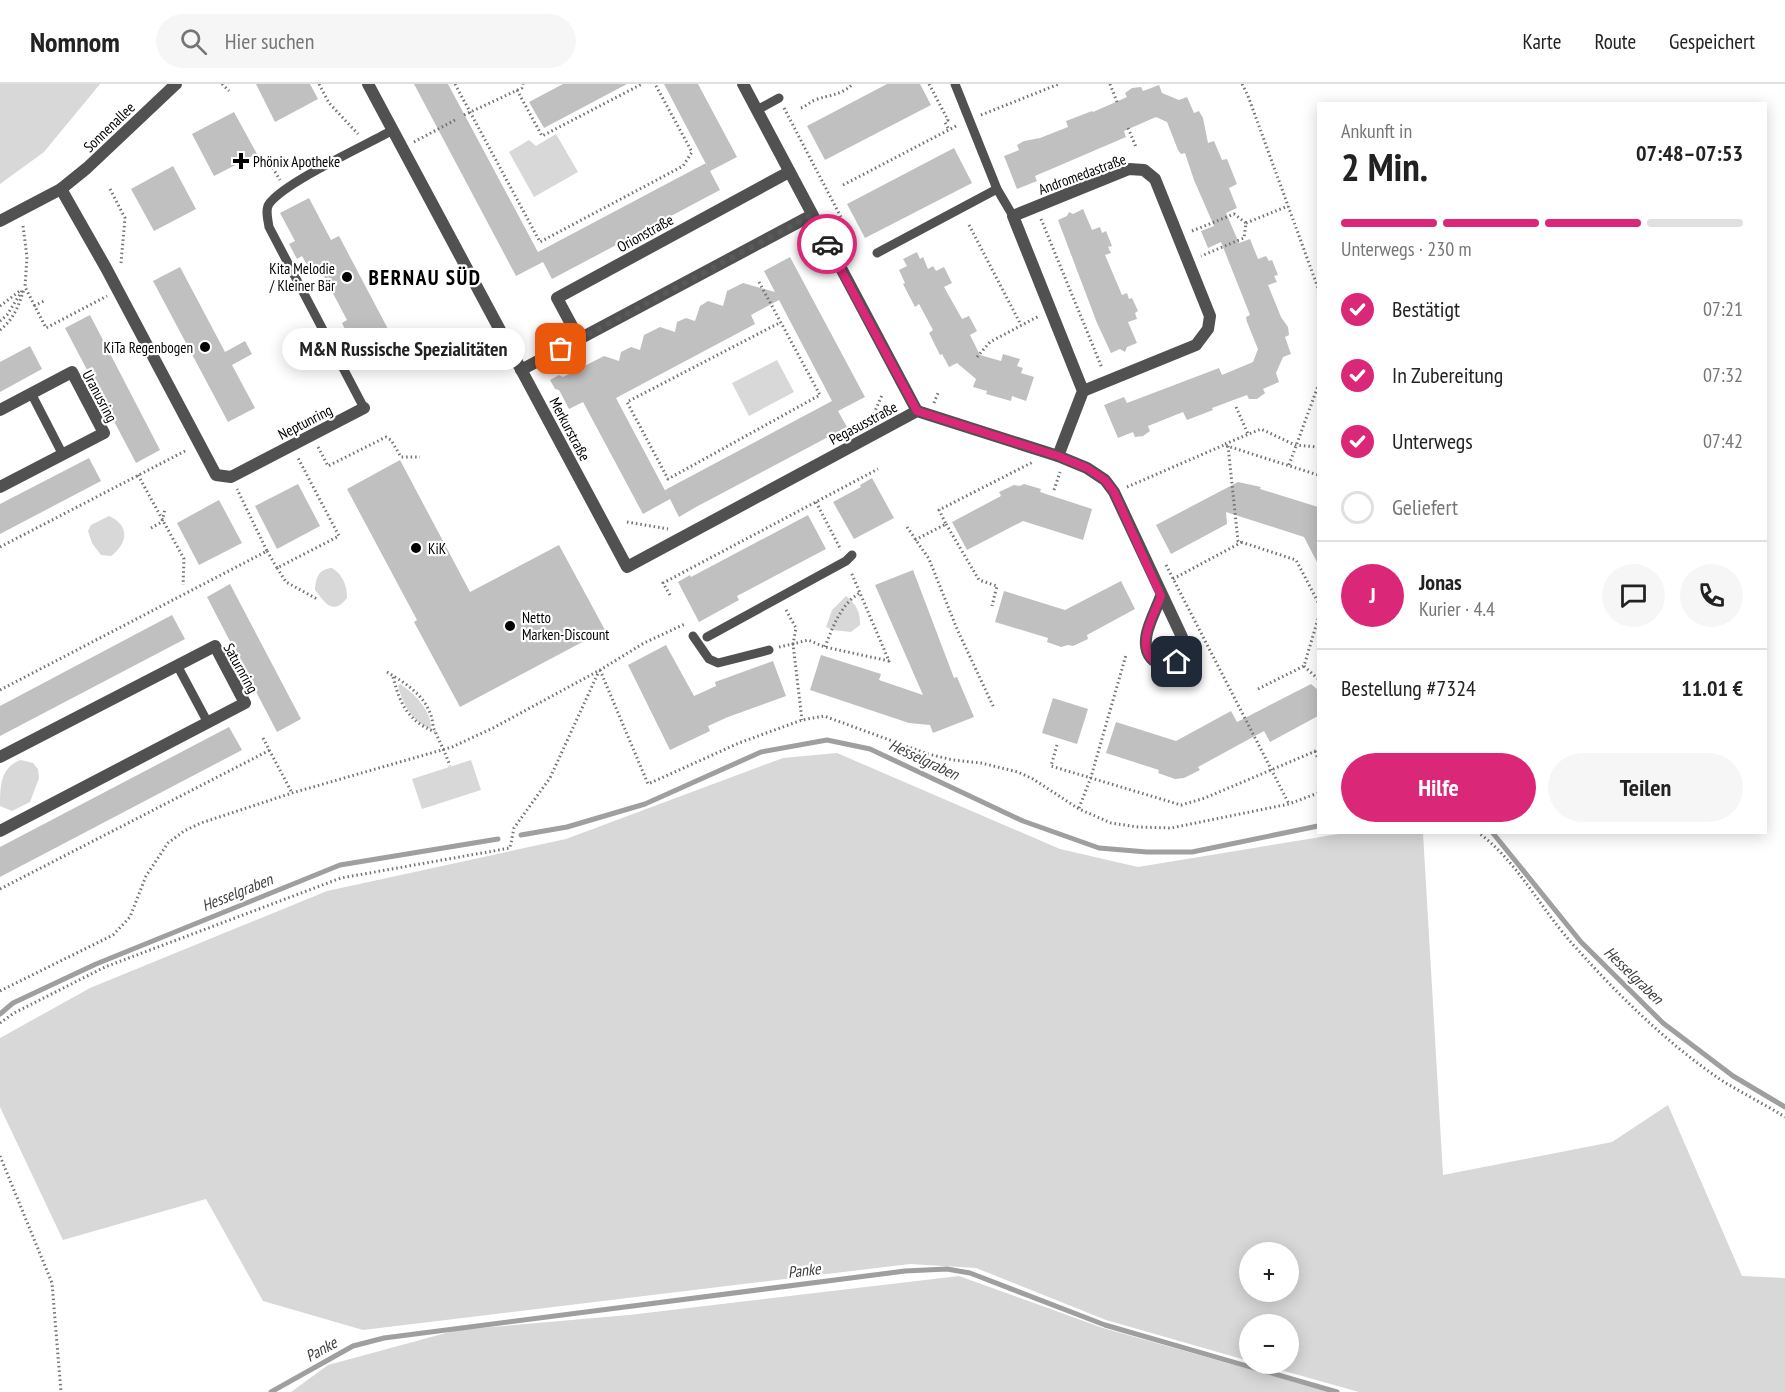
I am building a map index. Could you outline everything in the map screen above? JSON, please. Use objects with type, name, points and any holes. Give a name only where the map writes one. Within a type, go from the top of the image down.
[{"type":"street","name":"Sonnenallee","points":[[0,221],[61,189],[87,168],[176,84]]},
{"type":"street","name":"Merkurstraße","points":[[368,84],[627,567]]},
{"type":"street","points":[[743,84],[917,411]]},
{"type":"street","name":"Andromedastraße","points":[[1013,216],[1129,169],[1144,170],[1155,179],[1178,236],[1210,316],[1208,329],[1196,345],[1083,391]]},
{"type":"street","name":"Orionstraße","points":[[579,339],[557,298],[789,172]]},
{"type":"street","points":[[61,189],[216,475],[231,477]]},
{"type":"street","points":[[521,370],[812,215]]},
{"type":"street","points":[[1013,216],[1083,391],[1058,456]]},
{"type":"street","name":"Uranusring","points":[[0,410],[72,372],[104,433],[0,488]]},
{"type":"street","name":"Neptunring","points":[[231,477],[364,408]]},
{"type":"street","name":"Pegasusstraße","points":[[627,567],[917,411],[1058,456],[1118,487],[1161,596],[1182,637],[1184,651],[1177,662],[1166,665],[1155,663],[1145,651],[1144,640],[1161,596]]},
{"type":"street","name":"Saturnring","points":[[0,757],[215,646],[245,703],[0,831]]},
{"type":"lane","points":[[955,84],[997,189],[1013,216]]},
{"type":"lane","points":[[757,110],[779,99]]},
{"type":"lane","name":"Neptunring","points":[[364,408],[269,227],[266,214],[268,205],[286,189],[393,130]]},
{"type":"lane","points":[[877,253],[997,189]]},
{"type":"lane","points":[[31,393],[63,455]]},
{"type":"lane","points":[[706,637],[849,558]]},
{"type":"lane","points":[[693,636],[708,659],[718,663],[769,650]]},
{"type":"lane","points":[[177,665],[208,723]]},
{"type":"path","points":[[222,84],[229,91]]},
{"type":"path","points":[[319,84],[329,103],[367,144]]},
{"type":"path","points":[[455,84],[540,242],[683,166],[692,152],[655,84]]},
{"type":"path","points":[[465,115],[522,88],[523,84]]},
{"type":"path","points":[[517,90],[542,136],[642,84]]},
{"type":"path","points":[[801,108],[815,100],[832,97],[853,84]]},
{"type":"path","points":[[928,84],[948,120],[945,122],[948,128]]},
{"type":"path","points":[[843,185],[948,128],[1059,84]]},
{"type":"path","points":[[1110,84],[1117,102]]},
{"type":"path","points":[[1242,84],[1317,285]]},
{"type":"path","points":[[779,99],[844,223]]},
{"type":"path","points":[[402,148],[455,120]]},
{"type":"path","points":[[1128,128],[1136,147]]},
{"type":"path","points":[[268,160],[286,189]]},
{"type":"path","points":[[25,287],[46,328],[118,291],[125,218],[110,189]]},
{"type":"path","points":[[1036,206],[1107,381]]},
{"type":"path","points":[[1246,223],[1288,206]]},
{"type":"path","points":[[1178,236],[1234,214],[1246,223]]},
{"type":"path","points":[[0,330],[8,323],[18,307],[25,287],[27,257],[22,221]]},
{"type":"path","points":[[1188,261],[1244,238],[1246,223]]},
{"type":"path","points":[[969,225],[1021,325]]},
{"type":"path","points":[[759,282],[781,322],[820,395],[668,479],[627,402],[781,322]]},
{"type":"path","points":[[0,306],[25,287]]},
{"type":"path","points":[[0,321],[25,287]]},
{"type":"path","points":[[34,306],[44,301]]},
{"type":"path","points":[[977,357],[990,342],[1051,310]]},
{"type":"path","points":[[1289,465],[1317,389]]},
{"type":"path","points":[[871,420],[882,395]]},
{"type":"path","points":[[1236,407],[1248,434]]},
{"type":"path","points":[[1118,487],[1127,487],[1261,429],[1295,446],[1317,447]]},
{"type":"path","points":[[312,435],[328,466],[386,437],[391,440],[401,457],[420,457]]},
{"type":"path","points":[[0,547],[200,444]]},
{"type":"path","points":[[277,568],[339,536],[292,445]]},
{"type":"path","points":[[1226,445],[1317,475]]},
{"type":"path","points":[[1226,445],[1240,542]]},
{"type":"path","points":[[992,606],[997,586],[979,580],[939,510],[1033,462],[1058,456]]},
{"type":"path","points":[[670,595],[663,584],[878,469]]},
{"type":"path","points":[[138,475],[184,559],[183,585]]},
{"type":"path","points":[[231,477],[267,551],[286,582],[317,599]]},
{"type":"path","points":[[1118,487],[1127,487]]},
{"type":"path","points":[[1127,487],[1132,497]]},
{"type":"path","points":[[769,650],[808,640],[825,647],[889,661],[849,558],[816,501]]},
{"type":"path","points":[[151,528],[162,522],[165,509]]},
{"type":"path","points":[[627,522],[668,529]]},
{"type":"path","points":[[915,540],[946,524]]},
{"type":"path","points":[[907,527],[929,559],[957,629],[994,708]]},
{"type":"path","points":[[1173,579],[1240,542],[1296,560],[1317,600]]},
{"type":"path","points":[[0,690],[267,551]]},
{"type":"path","points":[[1163,558],[1289,804]]},
{"type":"path","points":[[825,647],[833,625],[844,606],[861,592]]},
{"type":"path","points":[[779,598],[796,628],[793,644],[802,720]]},
{"type":"path","points":[[1258,689],[1304,666],[1317,622]]},
{"type":"path","points":[[0,991],[113,935],[130,917],[146,876],[168,843],[184,831],[201,823],[292,793],[444,750],[493,728],[600,670],[644,643],[686,624]]},
{"type":"path","points":[[1079,809],[1091,777],[1126,656]]},
{"type":"path","points":[[1304,666],[1317,678]]},
{"type":"path","points":[[600,670],[648,784],[739,743],[802,720],[824,716],[928,754],[1018,772],[1079,809],[1111,823],[1171,828],[1289,804],[1317,793]]},
{"type":"path","points":[[0,1023],[14,1013],[105,967],[341,878],[510,848],[514,828],[550,778],[600,670]]},
{"type":"path","points":[[387,672],[412,688],[423,699],[450,766]]},
{"type":"path","points":[[393,675],[398,695],[406,710],[422,726],[435,732]]},
{"type":"path","points":[[263,738],[292,793]]},
{"type":"path","points":[[1057,745],[1051,766],[1181,805],[1205,798],[1317,750]]},
{"type":"path","points":[[0,889],[270,750]]},
{"type":"path","points":[[1479,834],[1509,862],[1567,937],[1631,1006],[1657,1030],[1722,1080],[1785,1117]]},
{"type":"path","points":[[0,1156],[52,1283],[61,1392]]},
{"type":"shaded area","points":[[0,84],[100,84],[44,152],[0,184]]},
{"type":"shaded area","points":[[556,134],[578,172],[534,197],[509,152],[529,140],[536,146]]},
{"type":"shaded area","points":[[777,360],[794,392],[749,416],[732,383]]},
{"type":"shaded area","points":[[109,516],[116,520],[124,530],[121,546],[111,556],[101,555],[92,543],[88,531],[91,525]]},
{"type":"shaded area","points":[[332,568],[344,581],[347,598],[338,606],[333,607],[326,603],[315,590],[321,572]]},
{"type":"shaded area","points":[[846,596],[857,609],[860,625],[851,632],[826,627],[832,610]]},
{"type":"shaded area","points":[[400,684],[421,703],[428,715],[431,729],[424,726],[409,712],[400,693],[398,686]]},
{"type":"shaded area","points":[[837,753],[1060,849],[1138,867],[1339,834],[1423,834],[1443,1175],[1612,1142],[1668,1105],[1742,1276],[1785,1278],[1785,1392],[1359,1392],[1295,1374],[1299,1374],[1299,1314],[1239,1314],[1239,1358],[1106,1320],[976,1268],[910,1264],[363,1330],[263,1301],[206,1199],[63,1240],[0,1107],[0,1038],[90,988],[327,891],[566,839],[783,758]]},
{"type":"shaded area","points":[[21,760],[33,763],[38,769],[39,778],[30,802],[12,811],[0,806],[1,785],[9,767]]},
{"type":"shaded area","points":[[471,760],[481,790],[422,809],[412,779]]},
{"type":"shaded area","points":[[959,1276],[1103,1328],[1239,1366],[1239,1374],[1267,1374],[1331,1392],[291,1392],[328,1365],[457,1330],[629,1315]]},
{"type":"building","points":[[256,84],[310,84],[318,99],[275,122]]},
{"type":"building","points":[[414,84],[448,84],[539,254],[538,252],[706,163],[664,84],[698,84],[737,157],[710,171],[720,190],[552,279],[543,262],[516,276]]},
{"type":"building","points":[[563,84],[627,84],[544,128],[529,102]]},
{"type":"building","points":[[887,84],[920,84],[931,105],[825,160],[807,126]]},
{"type":"building","points":[[1159,85],[1162,93],[1179,100],[1187,97],[1194,113],[1199,111],[1203,118],[1208,143],[1214,141],[1222,160],[1227,159],[1237,184],[1229,188],[1237,208],[1226,213],[1239,243],[1250,239],[1258,259],[1266,256],[1269,261],[1272,260],[1278,275],[1274,276],[1277,282],[1268,285],[1281,317],[1288,327],[1289,335],[1285,337],[1291,354],[1283,357],[1276,373],[1279,382],[1263,389],[1265,393],[1257,399],[1249,399],[1247,395],[1187,420],[1183,412],[1148,426],[1150,431],[1143,436],[1135,437],[1133,432],[1118,438],[1104,405],[1124,397],[1127,403],[1219,368],[1222,375],[1253,362],[1258,349],[1247,322],[1246,317],[1250,315],[1221,242],[1208,248],[1201,231],[1214,226],[1185,153],[1181,154],[1178,150],[1167,122],[1156,117],[1124,131],[1126,137],[1035,176],[1037,181],[1017,189],[1004,156],[1019,150],[1017,145],[1024,141],[1040,138],[1068,127],[1066,121],[1127,97],[1125,93],[1132,88],[1141,87],[1143,91]]},
{"type":"building","points":[[234,112],[257,154],[214,176],[192,134]]},
{"type":"building","points":[[954,148],[972,183],[865,238],[847,204]]},
{"type":"building","points":[[173,166],[196,209],[154,231],[131,189]]},
{"type":"building","points":[[309,198],[331,240],[339,236],[398,348],[369,363],[355,335],[349,338],[342,323],[347,320],[318,265],[310,270],[302,256],[297,259],[289,244],[295,241],[280,213]]},
{"type":"building","points":[[1083,209],[1092,230],[1100,227],[1102,233],[1106,231],[1112,246],[1108,247],[1111,253],[1105,255],[1122,295],[1127,293],[1129,299],[1132,298],[1138,311],[1135,313],[1137,319],[1128,322],[1137,343],[1127,347],[1125,352],[1120,349],[1111,353],[1097,323],[1058,220],[1067,216],[1069,212],[1073,214]]},
{"type":"building","points":[[917,252],[920,259],[923,257],[928,269],[933,266],[936,271],[944,267],[952,283],[944,287],[962,319],[969,316],[977,331],[970,335],[980,355],[1001,361],[1003,354],[1020,359],[1017,366],[1023,368],[1021,373],[1034,377],[1026,401],[1012,396],[1011,401],[986,394],[987,391],[973,387],[976,379],[957,363],[949,367],[942,354],[940,355],[929,333],[933,330],[919,304],[915,307],[903,284],[905,283],[899,270],[907,266],[903,259]]},
{"type":"building","points":[[790,257],[865,397],[838,411],[847,427],[679,517],[670,499],[643,514],[583,402],[569,409],[559,390],[555,389],[550,380],[559,375],[563,377],[604,356],[619,361],[621,352],[631,347],[640,350],[644,335],[660,327],[675,332],[677,322],[686,318],[695,321],[700,306],[708,301],[723,306],[727,291],[743,283],[775,292],[764,271]],"holes":[[[779,300],[832,401],[665,490],[669,498],[616,398],[755,324],[751,315]]]},
{"type":"building","name":"KiTa Regenbogen","points":[[180,267],[225,352],[245,341],[252,354],[232,365],[255,408],[228,422],[153,281]]},
{"type":"building","points":[[90,315],[160,450],[136,463],[65,328]]},
{"type":"building","points":[[30,346],[42,369],[0,392],[0,362]]},
{"type":"building","points":[[89,458],[101,481],[0,534],[0,504]]},
{"type":"building","name":"Netto Marken-Discount","points":[[400,460],[470,592],[559,545],[605,630],[460,707],[414,622],[417,620],[347,489]]},
{"type":"building","points":[[872,478],[894,518],[854,539],[833,502],[861,487],[860,485]]},
{"type":"building","points":[[1238,482],[1261,487],[1260,489],[1317,507],[1317,562],[1304,537],[1226,512],[1227,524],[1171,554],[1156,525]]},
{"type":"building","points":[[298,484],[320,526],[277,549],[255,506]]},
{"type":"building","points":[[1024,484],[1041,489],[1040,492],[1092,509],[1083,540],[1023,521],[967,550],[952,522],[1001,496],[999,492],[1014,485]]},
{"type":"building","points":[[219,500],[242,543],[199,565],[177,523]]},
{"type":"building","points":[[808,515],[826,549],[737,596],[739,600],[699,622],[678,582]]},
{"type":"building","points":[[913,570],[954,678],[957,677],[974,717],[933,733],[930,725],[909,723],[810,690],[821,655],[881,674],[879,680],[923,695],[875,585]]},
{"type":"building","points":[[1121,581],[1135,609],[1087,635],[1088,639],[1073,646],[1061,647],[1047,642],[1048,638],[995,622],[1004,591],[1065,610]]},
{"type":"building","points":[[230,584],[301,719],[277,732],[207,597]]},
{"type":"building","points":[[172,615],[185,639],[0,736],[0,706]]},
{"type":"building","points":[[666,645],[694,696],[716,686],[715,682],[773,661],[786,696],[708,726],[710,731],[670,750],[628,665]]},
{"type":"building","points":[[1311,684],[1317,689],[1317,717],[1270,742],[1264,731],[1198,767],[1200,770],[1184,778],[1175,779],[1158,773],[1159,770],[1106,753],[1116,722],[1176,741],[1231,711],[1237,722]]},
{"type":"building","points":[[1053,698],[1088,709],[1077,744],[1042,733]]},
{"type":"building","points":[[229,727],[242,750],[0,877],[0,847]]},
{"type":"waterway","name":"Hesselgraben","points":[[521,835],[567,827],[645,804],[761,752],[827,740],[870,749],[1023,821],[1099,848],[1147,852],[1192,852],[1317,826]]},
{"type":"waterway","name":"Hesselgraben","points":[[1494,834],[1581,942],[1663,1023],[1733,1076],[1785,1107]]},
{"type":"waterway","name":"Hesselgraben","points":[[0,1014],[13,1003],[96,964],[340,865],[498,839]]},
{"type":"waterway","name":"Panke","points":[[271,1392],[353,1346],[384,1338],[905,1271],[947,1269],[970,1273],[1105,1325],[1337,1392]]},
{"type":"way so far","points":[[561,349],[812,215],[827,244]]},
{"type":"place","name":"Phönix Apotheke","points":[[241,161]]},
{"type":"place","name":"Kita Melodie / Kleiner Bär","points":[[347,277]]},
{"type":"place","name":"KiTa Regenbogen","points":[[205,347]]},
{"type":"place","name":"M&N Russische Spezialitäten","points":[[561,349]]},
{"type":"place","name":"KiK","points":[[416,548]]},
{"type":"place","name":"Netto Marken-Discount","points":[[510,626]]},
{"type":"district","name":"BERNAU SÜD","points":[[425,277]]},
{"type":"route","points":[[827,244],[917,411],[1058,456],[1087,468],[1105,480],[1114,492],[1161,596],[1144,640],[1145,651],[1155,663],[1166,665],[1177,662]]}]
